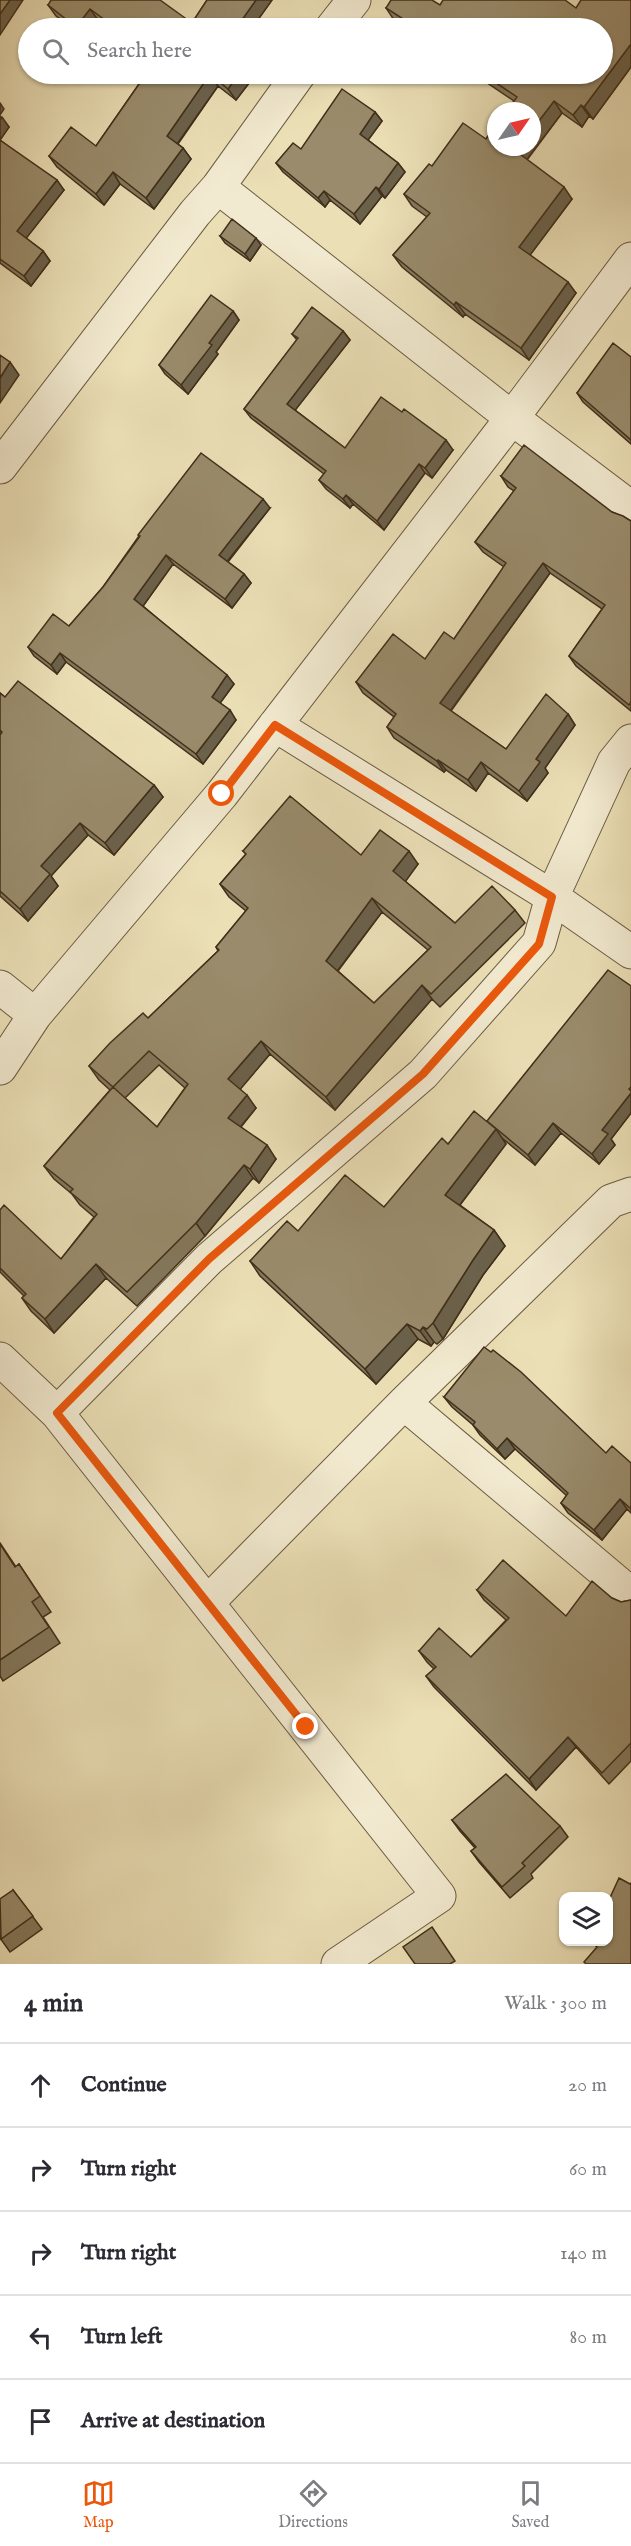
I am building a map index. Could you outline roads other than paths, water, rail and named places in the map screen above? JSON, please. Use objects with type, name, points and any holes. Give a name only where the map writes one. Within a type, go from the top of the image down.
[{"type":"street","points":[[340,18],[354,0]]},
{"type":"street","points":[[0,467],[195,213],[218,187],[292,84]]},
{"type":"street","points":[[218,187],[512,418],[631,508]]},
{"type":"street","points":[[0,1068],[35,1015],[222,794],[512,418],[631,259]]},
{"type":"street","points":[[275,725],[552,897],[631,952]]},
{"type":"street","points":[[57,1413],[209,1259],[423,1074],[539,944],[552,897],[614,762],[631,741]]},
{"type":"street","points":[[0,987],[35,1015]]},
{"type":"street","points":[[208,1602],[404,1403],[611,1201],[631,1194]]},
{"type":"street","points":[[0,1359],[57,1413],[439,1896],[338,1964]]},
{"type":"street","points":[[404,1403],[631,1594]]}]
